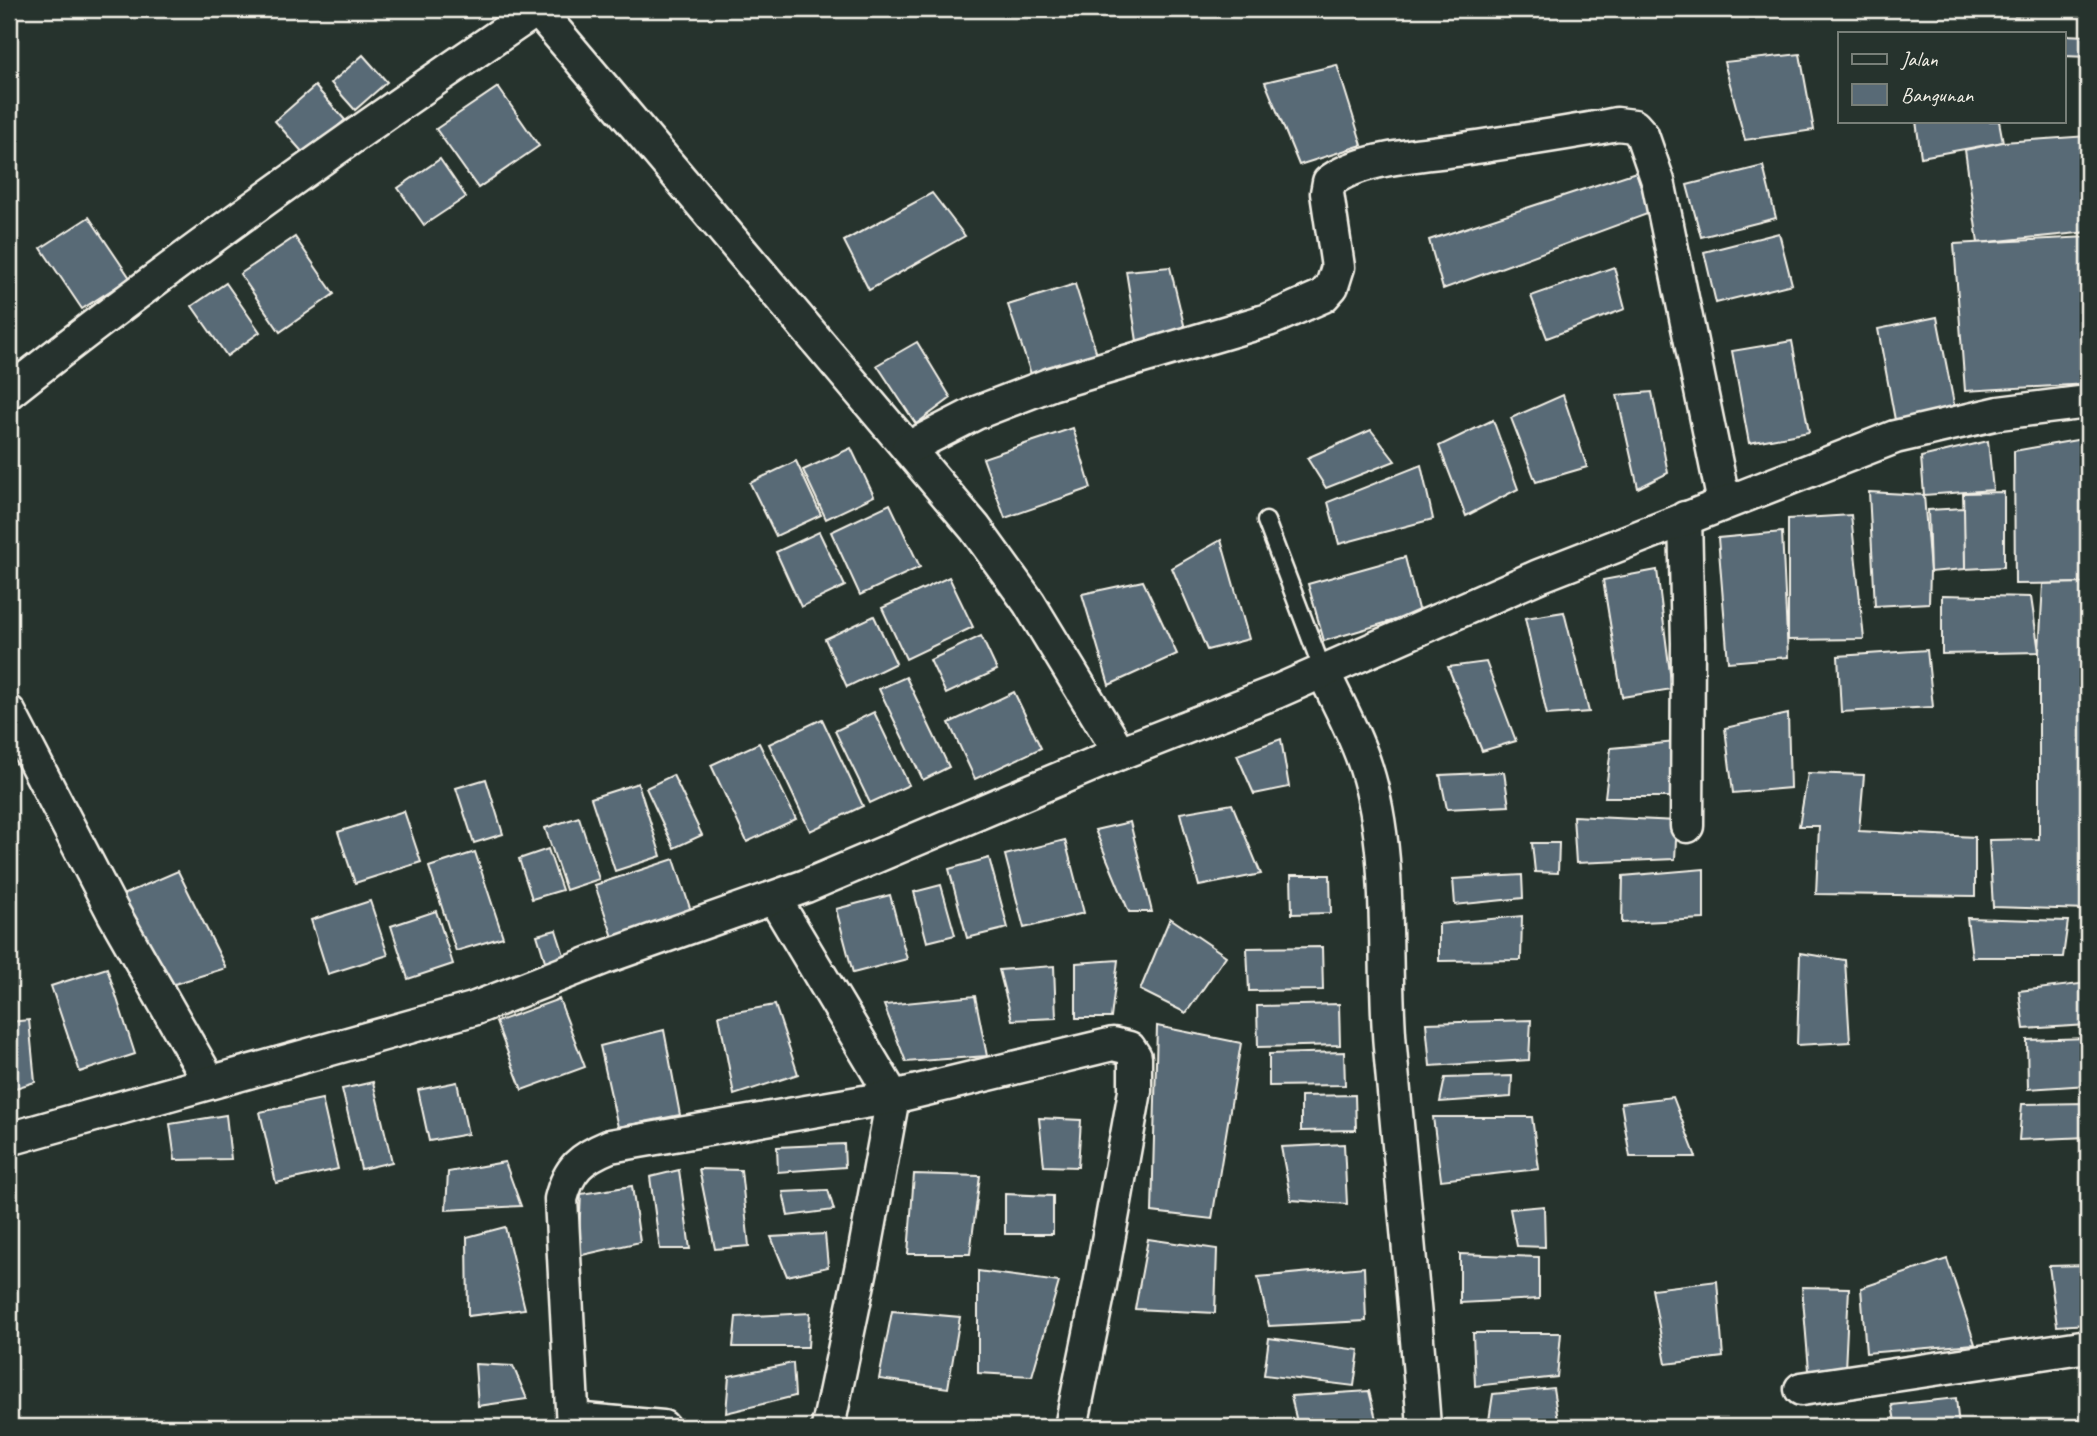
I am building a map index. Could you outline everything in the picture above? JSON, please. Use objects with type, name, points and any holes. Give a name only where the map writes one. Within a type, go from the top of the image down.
[{"type":"street","points":[[9,391],[178,263],[538,9],[975,528],[1030,603],[1120,753]]},
{"type":"street","points":[[908,448],[976,412],[1051,384],[1268,320],[1324,296],[1332,286],[1338,267],[1327,193],[1329,182],[1340,173],[1364,165],[1617,124],[1634,126],[1642,135],[1658,181],[1724,503]]},
{"type":"street","points":[[9,1139],[473,1009],[603,958],[819,881],[1120,753],[1323,671],[1539,576],[1895,437],[1999,412],[2088,402]]},
{"type":"street","points":[[1685,518],[1688,643],[1687,826]]},
{"type":"street","points":[[1323,671],[1366,767],[1375,808],[1386,933],[1389,1036],[1416,1303],[1424,1427]]},
{"type":"street","points":[[9,712],[114,914],[209,1081]]},
{"type":"street","points":[[774,898],[894,1097],[828,1427]]},
{"type":"street","points":[[663,1427],[573,1423],[561,1199],[566,1180],[577,1164],[592,1153],[610,1146],[894,1097],[1113,1044],[1129,1048],[1135,1057],[1135,1091],[1071,1427]]},
{"type":"street","points":[[1801,1389],[2088,1346]]},
{"type":"lane","points":[[1266,521],[1323,671]]},
{"type":"building","points":[[2014,9],[2088,9],[2088,10],[2015,16]]},
{"type":"building","points":[[2066,35],[2088,36],[2088,57],[2066,56]]},
{"type":"building","points":[[1800,54],[1814,130],[1745,140],[1724,62]]},
{"type":"building","points":[[363,55],[387,82],[355,110],[331,83]]},
{"type":"building","points":[[1337,65],[1362,145],[1299,165],[1265,82]]},
{"type":"building","points":[[315,86],[345,120],[305,155],[275,121]]},
{"type":"building","points":[[498,87],[539,146],[478,188],[436,129]]},
{"type":"building","points":[[1916,122],[1999,122],[2003,142],[1921,157]]},
{"type":"building","points":[[2088,136],[2088,232],[1978,243],[1965,150],[2003,142]]},
{"type":"building","points":[[440,159],[466,197],[424,225],[398,188]]},
{"type":"building","points":[[1763,166],[1776,218],[1701,237],[1687,185]]},
{"type":"building","points":[[1636,172],[1650,213],[1443,289],[1429,240]]},
{"type":"building","points":[[932,193],[965,236],[869,290],[844,241]]},
{"type":"building","points":[[89,217],[130,278],[82,309],[41,248]]},
{"type":"building","points":[[1779,233],[1792,284],[1716,303],[1704,252]]},
{"type":"building","points":[[295,237],[334,294],[280,332],[240,274]]},
{"type":"building","points":[[2088,237],[2088,384],[1965,391],[1954,244]]},
{"type":"building","points":[[1170,267],[1186,333],[1137,341],[1126,271]]},
{"type":"building","points":[[1614,267],[1625,309],[1547,338],[1531,296]]},
{"type":"building","points":[[226,283],[260,332],[227,356],[192,306]]},
{"type":"building","points":[[1075,284],[1099,361],[1032,377],[1008,305]]},
{"type":"building","points":[[1937,317],[1955,409],[1895,420],[1878,329]]},
{"type":"building","points":[[1792,341],[1809,432],[1749,443],[1732,351]]},
{"type":"building","points":[[917,342],[951,398],[916,424],[877,365]]},
{"type":"building","points":[[1652,392],[1668,473],[1638,488],[1617,395]]},
{"type":"building","points":[[1563,395],[1587,467],[1536,482],[1511,418]]},
{"type":"building","points":[[1493,420],[1518,489],[1466,516],[1439,446]]},
{"type":"building","points":[[1073,428],[1091,488],[1005,518],[983,458]]},
{"type":"building","points":[[1371,430],[1395,461],[1326,488],[1307,458]]},
{"type":"building","points":[[2088,438],[2088,583],[2015,584],[2014,451]]},
{"type":"building","points":[[1988,441],[1993,490],[1924,495],[1921,457]]},
{"type":"building","points":[[851,448],[874,496],[826,519],[803,470]]},
{"type":"building","points":[[796,461],[821,515],[776,536],[750,483]]},
{"type":"building","points":[[1421,465],[1433,519],[1339,544],[1328,502]]},
{"type":"building","points":[[1869,492],[1924,495],[1930,572],[1929,603],[1875,606]]},
{"type":"building","points":[[2004,492],[2004,567],[1965,569],[1963,493]]},
{"type":"building","points":[[890,504],[920,567],[860,595],[831,532]]},
{"type":"building","points":[[1964,508],[1965,569],[1930,572],[1928,510]]},
{"type":"building","points":[[1851,515],[1864,639],[1788,640],[1788,519]]},
{"type":"building","points":[[819,532],[845,586],[801,607],[776,552]]},
{"type":"building","points":[[1782,532],[1788,657],[1728,662],[1718,538]]},
{"type":"building","points":[[1221,540],[1249,639],[1207,650],[1172,568]]},
{"type":"building","points":[[1405,557],[1419,613],[1324,641],[1308,584]]},
{"type":"building","points":[[1657,570],[1672,689],[1622,697],[1603,580]]},
{"type":"building","points":[[949,577],[973,627],[906,659],[882,608]]},
{"type":"building","points":[[1143,581],[1177,654],[1109,685],[1082,594]]},
{"type":"building","points":[[2088,583],[2088,910],[1993,907],[1989,840],[2039,839],[2039,652],[2043,584]]},
{"type":"building","points":[[1942,595],[2031,597],[2039,652],[1942,654]]},
{"type":"building","points":[[1564,612],[1589,712],[1547,715],[1525,618]]},
{"type":"building","points":[[874,616],[896,663],[847,687],[825,639]]},
{"type":"building","points":[[981,636],[997,670],[946,694],[930,660]]},
{"type":"building","points":[[1927,650],[1933,707],[1841,712],[1838,656]]},
{"type":"building","points":[[1486,662],[1516,741],[1482,751],[1448,667]]},
{"type":"building","points":[[906,677],[949,767],[923,780],[879,689]]},
{"type":"building","points":[[1014,692],[1041,748],[975,779],[949,723]]},
{"type":"building","points":[[874,712],[909,785],[870,803],[835,731]]},
{"type":"building","points":[[1788,714],[1790,788],[1733,793],[1725,728]]},
{"type":"building","points":[[822,719],[863,806],[810,831],[769,744]]},
{"type":"building","points":[[1281,739],[1289,787],[1254,794],[1237,755]]},
{"type":"building","points":[[1676,742],[1681,797],[1605,797],[1611,748]]},
{"type":"building","points":[[759,743],[796,819],[747,842],[711,765]]},
{"type":"building","points":[[1504,772],[1509,806],[1447,809],[1440,775]]},
{"type":"building","points":[[1808,773],[1864,775],[1859,831],[1975,837],[1975,896],[1816,894],[1819,826],[1799,826]]},
{"type":"building","points":[[673,775],[702,835],[674,848],[646,788]]},
{"type":"building","points":[[486,779],[503,834],[474,843],[456,788]]},
{"type":"building","points":[[638,783],[661,856],[615,871],[591,798]]},
{"type":"building","points":[[1232,804],[1261,874],[1199,886],[1180,813]]},
{"type":"building","points":[[404,811],[421,862],[355,883],[338,832]]},
{"type":"building","points":[[1573,816],[1677,821],[1675,859],[1576,863]]},
{"type":"building","points":[[579,817],[599,879],[566,890],[545,828]]},
{"type":"building","points":[[1130,822],[1152,912],[1129,912],[1095,830]]},
{"type":"building","points":[[1065,840],[1084,913],[1024,928],[1005,855]]},
{"type":"building","points":[[1532,843],[1559,843],[1558,873],[1535,872]]},
{"type":"building","points":[[548,849],[562,890],[532,899],[519,859]]},
{"type":"building","points":[[475,852],[503,937],[456,951],[429,867]]},
{"type":"building","points":[[989,858],[1008,928],[967,938],[949,869]]},
{"type":"building","points":[[674,859],[691,911],[613,937],[595,885]]},
{"type":"building","points":[[1704,869],[1704,919],[1622,923],[1623,876]]},
{"type":"building","points":[[178,871],[226,968],[168,986],[120,896]]},
{"type":"building","points":[[1291,875],[1330,875],[1331,913],[1292,914]]},
{"type":"building","points":[[1522,875],[1523,898],[1455,905],[1453,879]]},
{"type":"building","points":[[941,885],[955,935],[927,942],[914,892]]},
{"type":"building","points":[[890,895],[907,959],[853,973],[836,909]]},
{"type":"building","points":[[370,901],[388,955],[328,974],[311,920]]},
{"type":"building","points":[[436,911],[453,964],[408,979],[391,926]]},
{"type":"building","points":[[1522,916],[1521,960],[1439,961],[1439,924]]},
{"type":"building","points":[[1170,918],[1226,956],[1186,1013],[1140,990]]},
{"type":"building","points":[[1967,918],[2068,921],[2063,957],[1972,957]]},
{"type":"building","points":[[556,930],[565,958],[546,964],[537,935]]},
{"type":"building","points":[[1322,947],[1323,990],[1249,991],[1247,948]]},
{"type":"building","points":[[1800,953],[1845,960],[1850,1042],[1797,1045]]},
{"type":"building","points":[[1118,960],[1111,1018],[1076,1018],[1076,963]]},
{"type":"building","points":[[1054,966],[1056,1018],[1012,1020],[999,970]]},
{"type":"building","points":[[107,968],[135,1054],[80,1072],[51,986]]},
{"type":"building","points":[[2088,983],[2088,1025],[2024,1029],[2019,991]]},
{"type":"building","points":[[975,996],[987,1056],[906,1062],[884,1005]]},
{"type":"building","points":[[559,999],[585,1067],[522,1090],[496,1022]]},
{"type":"building","points":[[1339,1004],[1340,1045],[1258,1047],[1257,1006]]},
{"type":"building","points":[[775,1005],[798,1074],[734,1095],[719,1015]]},
{"type":"building","points":[[29,1020],[35,1082],[9,1090],[9,1022]]},
{"type":"building","points":[[1531,1020],[1529,1060],[1430,1066],[1426,1023]]},
{"type":"building","points":[[1157,1026],[1241,1043],[1212,1219],[1152,1212]]},
{"type":"building","points":[[664,1030],[680,1115],[618,1127],[600,1046]]},
{"type":"building","points":[[2088,1038],[2088,1085],[2028,1089],[2027,1040]]},
{"type":"building","points":[[1344,1052],[1345,1085],[1269,1086],[1269,1054]]},
{"type":"building","points":[[1512,1076],[1511,1097],[1440,1102],[1445,1078]]},
{"type":"building","points":[[373,1082],[392,1162],[361,1169],[342,1089]]},
{"type":"building","points":[[457,1082],[468,1134],[429,1141],[418,1090]]},
{"type":"building","points":[[1355,1095],[1356,1130],[1301,1131],[1301,1096]]},
{"type":"building","points":[[1673,1097],[1696,1157],[1630,1157],[1621,1103]]},
{"type":"building","points":[[322,1099],[338,1169],[276,1183],[260,1112]]},
{"type":"building","points":[[2088,1103],[2088,1137],[2019,1140],[2022,1104]]},
{"type":"building","points":[[226,1115],[231,1159],[175,1160],[170,1124]]},
{"type":"building","points":[[1433,1117],[1532,1117],[1539,1169],[1441,1180]]},
{"type":"building","points":[[1039,1118],[1081,1120],[1078,1167],[1044,1166]]},
{"type":"building","points":[[844,1144],[845,1167],[778,1172],[777,1147]]},
{"type":"building","points":[[1344,1144],[1347,1204],[1291,1200],[1281,1147]]},
{"type":"building","points":[[505,1162],[521,1206],[446,1210],[448,1172]]},
{"type":"building","points":[[699,1169],[741,1170],[749,1246],[715,1249]]},
{"type":"building","points":[[679,1170],[690,1249],[660,1249],[650,1177]]},
{"type":"building","points":[[914,1174],[980,1176],[970,1254],[908,1254]]},
{"type":"building","points":[[632,1186],[640,1242],[578,1256],[581,1194]]},
{"type":"building","points":[[828,1190],[834,1210],[788,1216],[783,1192]]},
{"type":"building","points":[[1005,1194],[1053,1196],[1053,1234],[1005,1234]]},
{"type":"building","points":[[1544,1206],[1545,1247],[1517,1246],[1510,1209]]},
{"type":"building","points":[[505,1227],[525,1309],[468,1316],[467,1237]]},
{"type":"building","points":[[825,1234],[828,1267],[787,1276],[771,1237]]},
{"type":"building","points":[[1148,1239],[1217,1249],[1215,1313],[1135,1309]]},
{"type":"building","points":[[1460,1254],[1539,1257],[1539,1299],[1460,1303]]},
{"type":"building","points":[[1947,1259],[1975,1344],[1866,1353],[1861,1288]]},
{"type":"building","points":[[2088,1265],[2088,1324],[2057,1326],[2049,1266]]},
{"type":"building","points":[[1364,1267],[1366,1321],[1269,1326],[1258,1277]]},
{"type":"building","points":[[978,1271],[1059,1282],[1032,1376],[978,1373]]},
{"type":"building","points":[[1717,1281],[1723,1357],[1666,1364],[1652,1289]]},
{"type":"building","points":[[1802,1287],[1849,1288],[1845,1369],[1809,1370]]},
{"type":"building","points":[[892,1311],[960,1317],[948,1388],[879,1379]]},
{"type":"building","points":[[810,1313],[808,1347],[733,1347],[736,1317]]},
{"type":"building","points":[[1473,1333],[1561,1333],[1557,1377],[1475,1386]]},
{"type":"building","points":[[1269,1338],[1359,1350],[1354,1386],[1264,1375]]},
{"type":"building","points":[[793,1363],[795,1396],[726,1413],[729,1376]]},
{"type":"building","points":[[475,1364],[513,1366],[527,1399],[478,1406]]},
{"type":"building","points":[[1553,1388],[1559,1426],[1488,1427],[1493,1394]]},
{"type":"building","points":[[1369,1391],[1378,1427],[1298,1427],[1291,1396]]},
{"type":"building","points":[[1956,1398],[1959,1427],[1896,1427],[1892,1405]]}]
